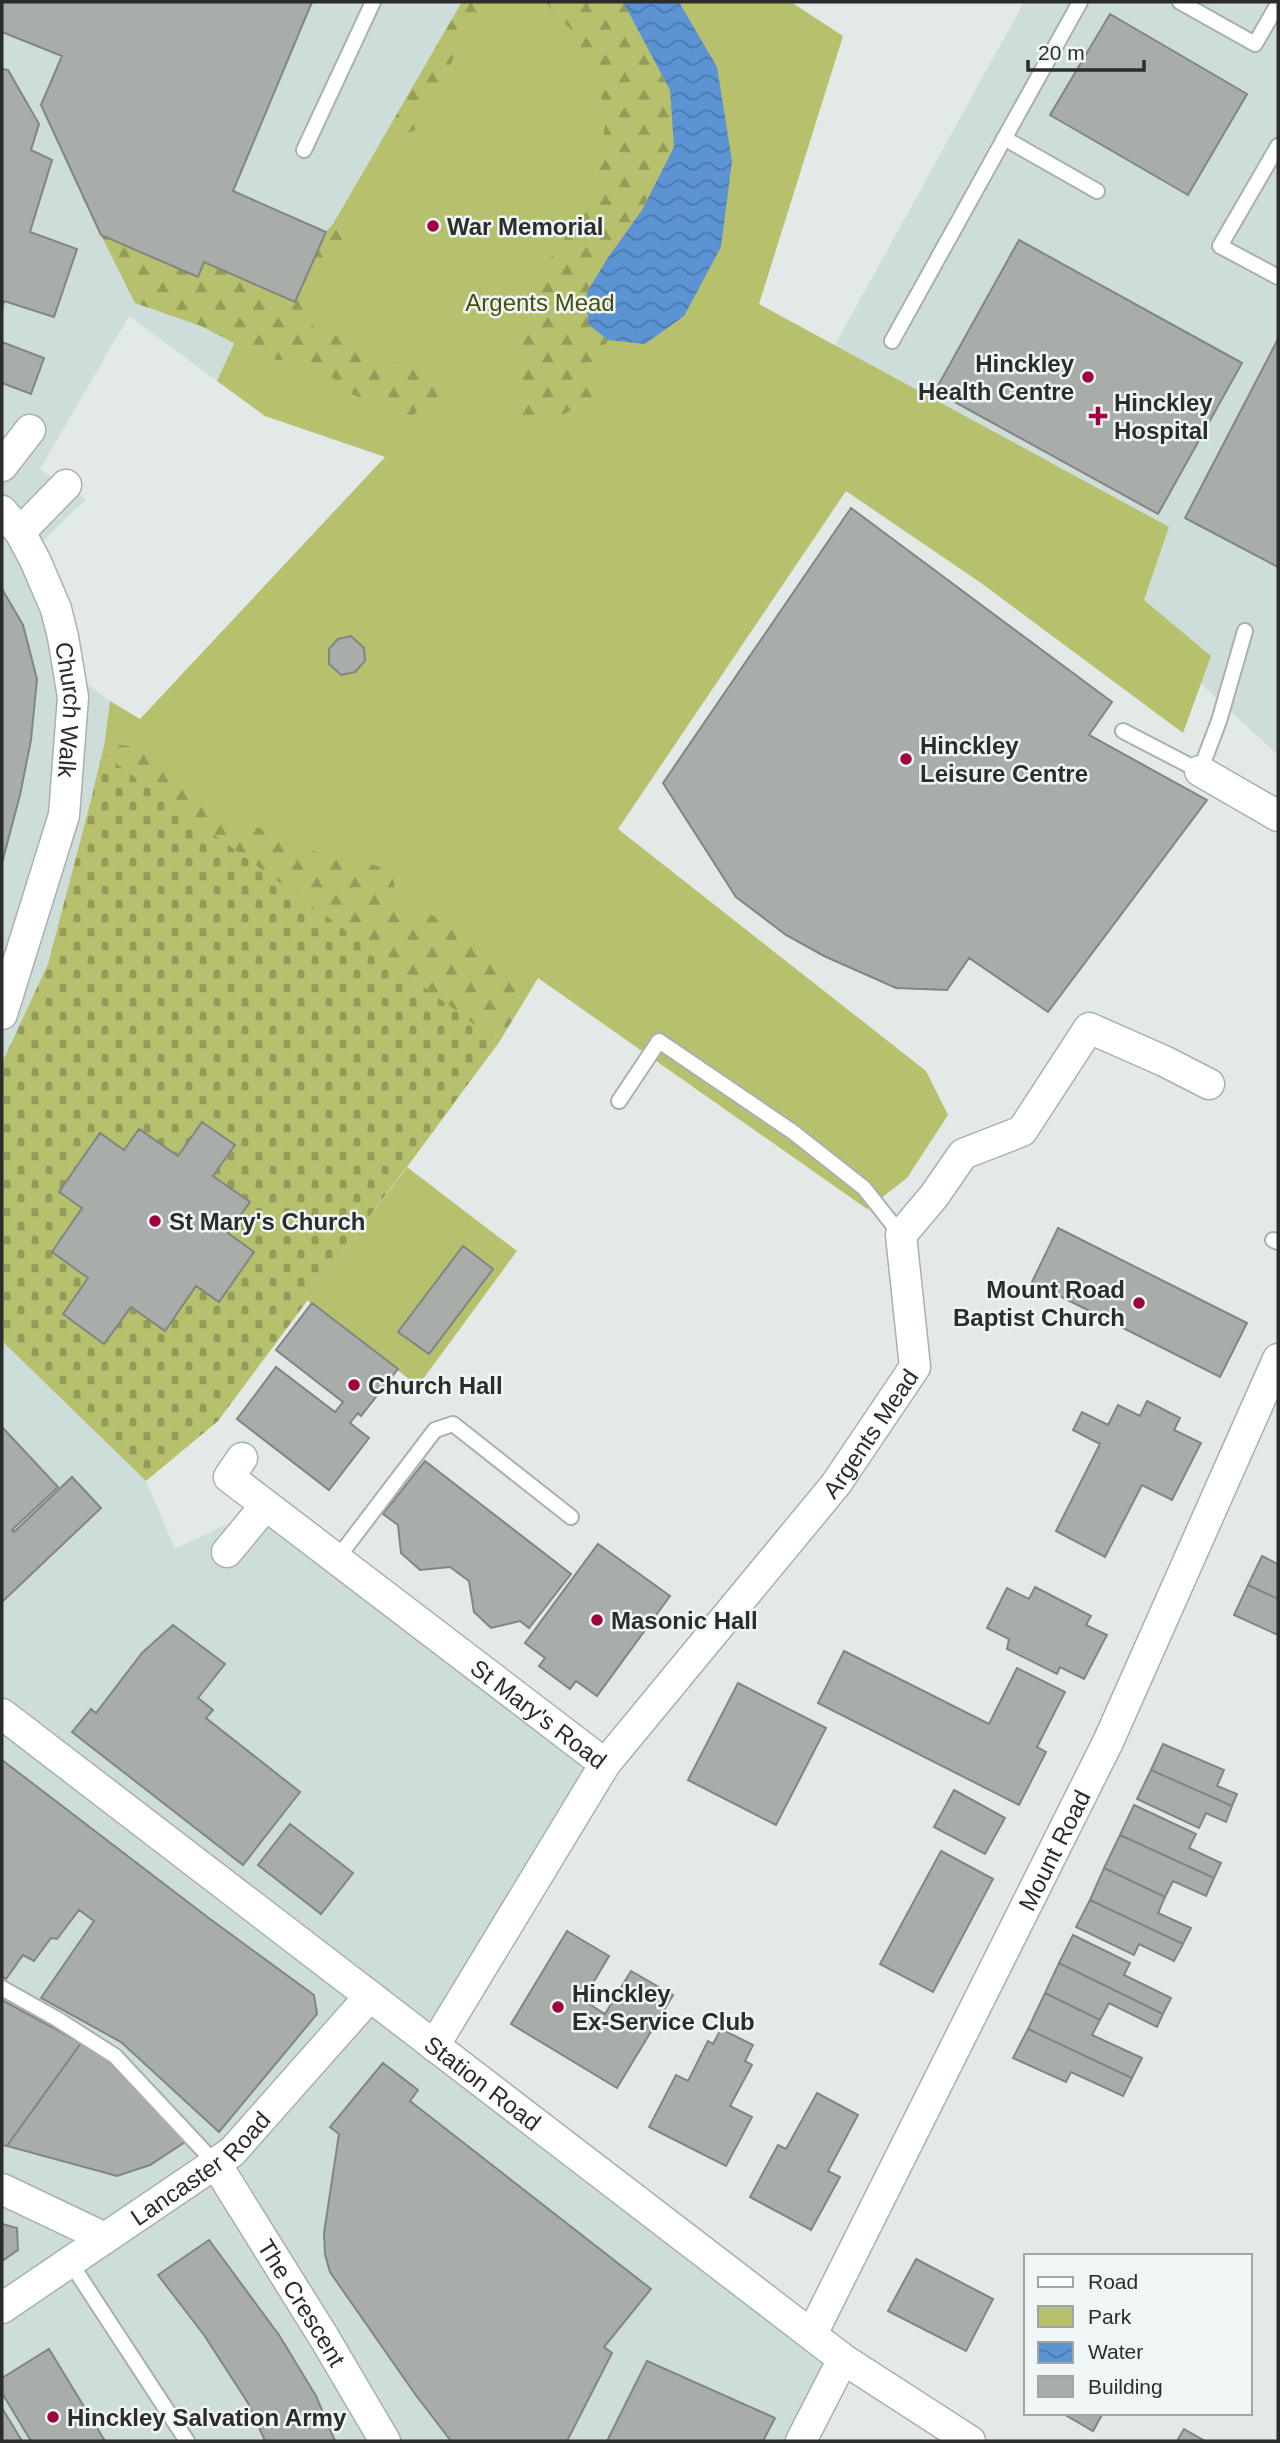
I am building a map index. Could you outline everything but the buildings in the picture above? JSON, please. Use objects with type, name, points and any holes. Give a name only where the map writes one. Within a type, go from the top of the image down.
[{"type":"street","points":[[2,466],[30,430]]},
{"type":"street","name":"Church Walk","points":[[2,1014],[64,815],[74,697],[56,610],[35,560],[11,522],[66,485]]},
{"type":"street","points":[[1200,771],[1278,816]]},
{"type":"street","points":[[901,1236],[934,1196],[963,1154],[1022,1131],[1088,1028],[1209,1084]]},
{"type":"street","name":"Argents Mead","points":[[605,1764],[836,1484],[915,1367],[901,1236]]},
{"type":"street","name":"Mount Road","points":[[812,2334],[1108,1742],[1278,1359]]},
{"type":"street","name":"St Mary's Road","points":[[242,1458],[229,1477],[605,1764],[434,2046]]},
{"type":"street","points":[[227,1552],[265,1506]]},
{"type":"street","name":"Station Road","points":[[2,1714],[843,2359],[970,2441]]},
{"type":"street","name":"Lancaster Road","points":[[2,2308],[232,2152],[370,1996]]},
{"type":"street","name":"The Crescent","points":[[216,2164],[385,2441]]},
{"type":"street","points":[[2,2189],[105,2238]]},
{"type":"street","points":[[801,2441],[843,2359]]},
{"type":"lane","points":[[304,150],[373,2]]},
{"type":"lane","points":[[892,341],[1080,2]]},
{"type":"lane","points":[[1180,2],[1255,44],[1278,4]]},
{"type":"lane","points":[[1004,138],[1097,191]]},
{"type":"lane","points":[[1278,146],[1220,246],[1278,277]]},
{"type":"lane","points":[[1123,732],[1200,771],[1219,721],[1245,631]]},
{"type":"lane","points":[[619,1101],[659,1041],[793,1132],[864,1188],[901,1236]]},
{"type":"lane","points":[[336,1560],[435,1430],[443,1425],[453,1424],[571,1517]]},
{"type":"lane","points":[[2,1987],[115,2056],[216,2164]]},
{"type":"lane","points":[[70,2262],[187,2441]]},
{"type":"shaded area","points":[[2,2],[462,2],[326,232],[295,302],[260,287],[217,381],[129,316],[40,469],[86,499],[45,539],[35,560],[69,670],[110,701],[103,754],[48,964],[2,1063]]},
{"type":"shaded area","name":"Hinckley Hospital","points":[[1024,2],[1278,2],[1278,755],[835,345]]},
{"type":"shaded area","points":[[2,1341],[146,1481],[175,1549],[265,1506],[596,1757],[429,2040],[369,1995],[231,2151],[67,2261],[186,2441],[2,2441]]},
{"type":"shaded area","points":[[370,1997],[829,2352],[784,2441],[188,2441],[70,2262],[233,2153]]},
{"type":"green space","name":"Argents Mead","points":[[462,2],[791,2],[843,36],[759,304],[1169,527],[1144,600],[1211,656],[1183,733],[981,583],[846,491],[618,829],[926,1071],[948,1115],[907,1178],[867,1209],[538,978],[499,1042],[103,754],[110,701],[140,719],[385,457],[265,416],[217,381],[260,287],[295,302],[326,232]]},
{"type":"green space","points":[[462,2],[488,2],[471,26],[415,130],[379,145]]},
{"type":"green space","points":[[545,2],[623,2],[670,90],[674,147],[642,210],[587,292],[588,324],[608,340],[592,371],[593,398],[564,414],[522,419],[520,354],[527,302],[547,262],[595,198],[607,111],[574,33]]},
{"type":"green space","points":[[333,224],[349,239],[344,256],[314,276],[299,303],[315,329],[338,337],[371,362],[399,362],[435,375],[439,395],[409,418],[349,393],[319,365],[263,358],[201,326],[135,303],[101,235],[198,277],[204,262],[295,302],[326,232]]},
{"type":"green space","points":[[105,742],[157,751],[200,801],[307,850],[391,869],[399,906],[462,924],[532,988],[499,1042],[407,1167],[93,791]]},
{"type":"green space","points":[[103,754],[499,1042],[218,1421],[146,1481],[2,1341],[2,1063],[48,964]]},
{"type":"green space","points":[[407,1167],[517,1251],[418,1386],[307,1300]]},
{"type":"water","points":[[623,2],[679,2],[717,67],[732,161],[721,247],[684,316],[645,344],[608,340],[588,324],[587,292],[642,210],[674,147],[670,90]]},
{"type":"place","name":"War Memorial","points":[[433,226]]},
{"type":"place","name":"Hinckley Health Centre","points":[[1088,377]]},
{"type":"place","name":"Hinckley Hospital","points":[[1098,416]]},
{"type":"place","name":"Hinckley Leisure Centre","points":[[906,759]]},
{"type":"place","name":"St Mary's Church","points":[[155,1221]]},
{"type":"place","name":"Mount Road Baptist Church","points":[[1139,1303]]},
{"type":"place","name":"Church Hall","points":[[354,1385]]},
{"type":"place","name":"Masonic Hall","points":[[597,1620]]},
{"type":"place","name":"Hinckley Ex-Service Club","points":[[558,2007]]},
{"type":"place","name":"Hinckley Salvation Army","points":[[53,2417]]}]
